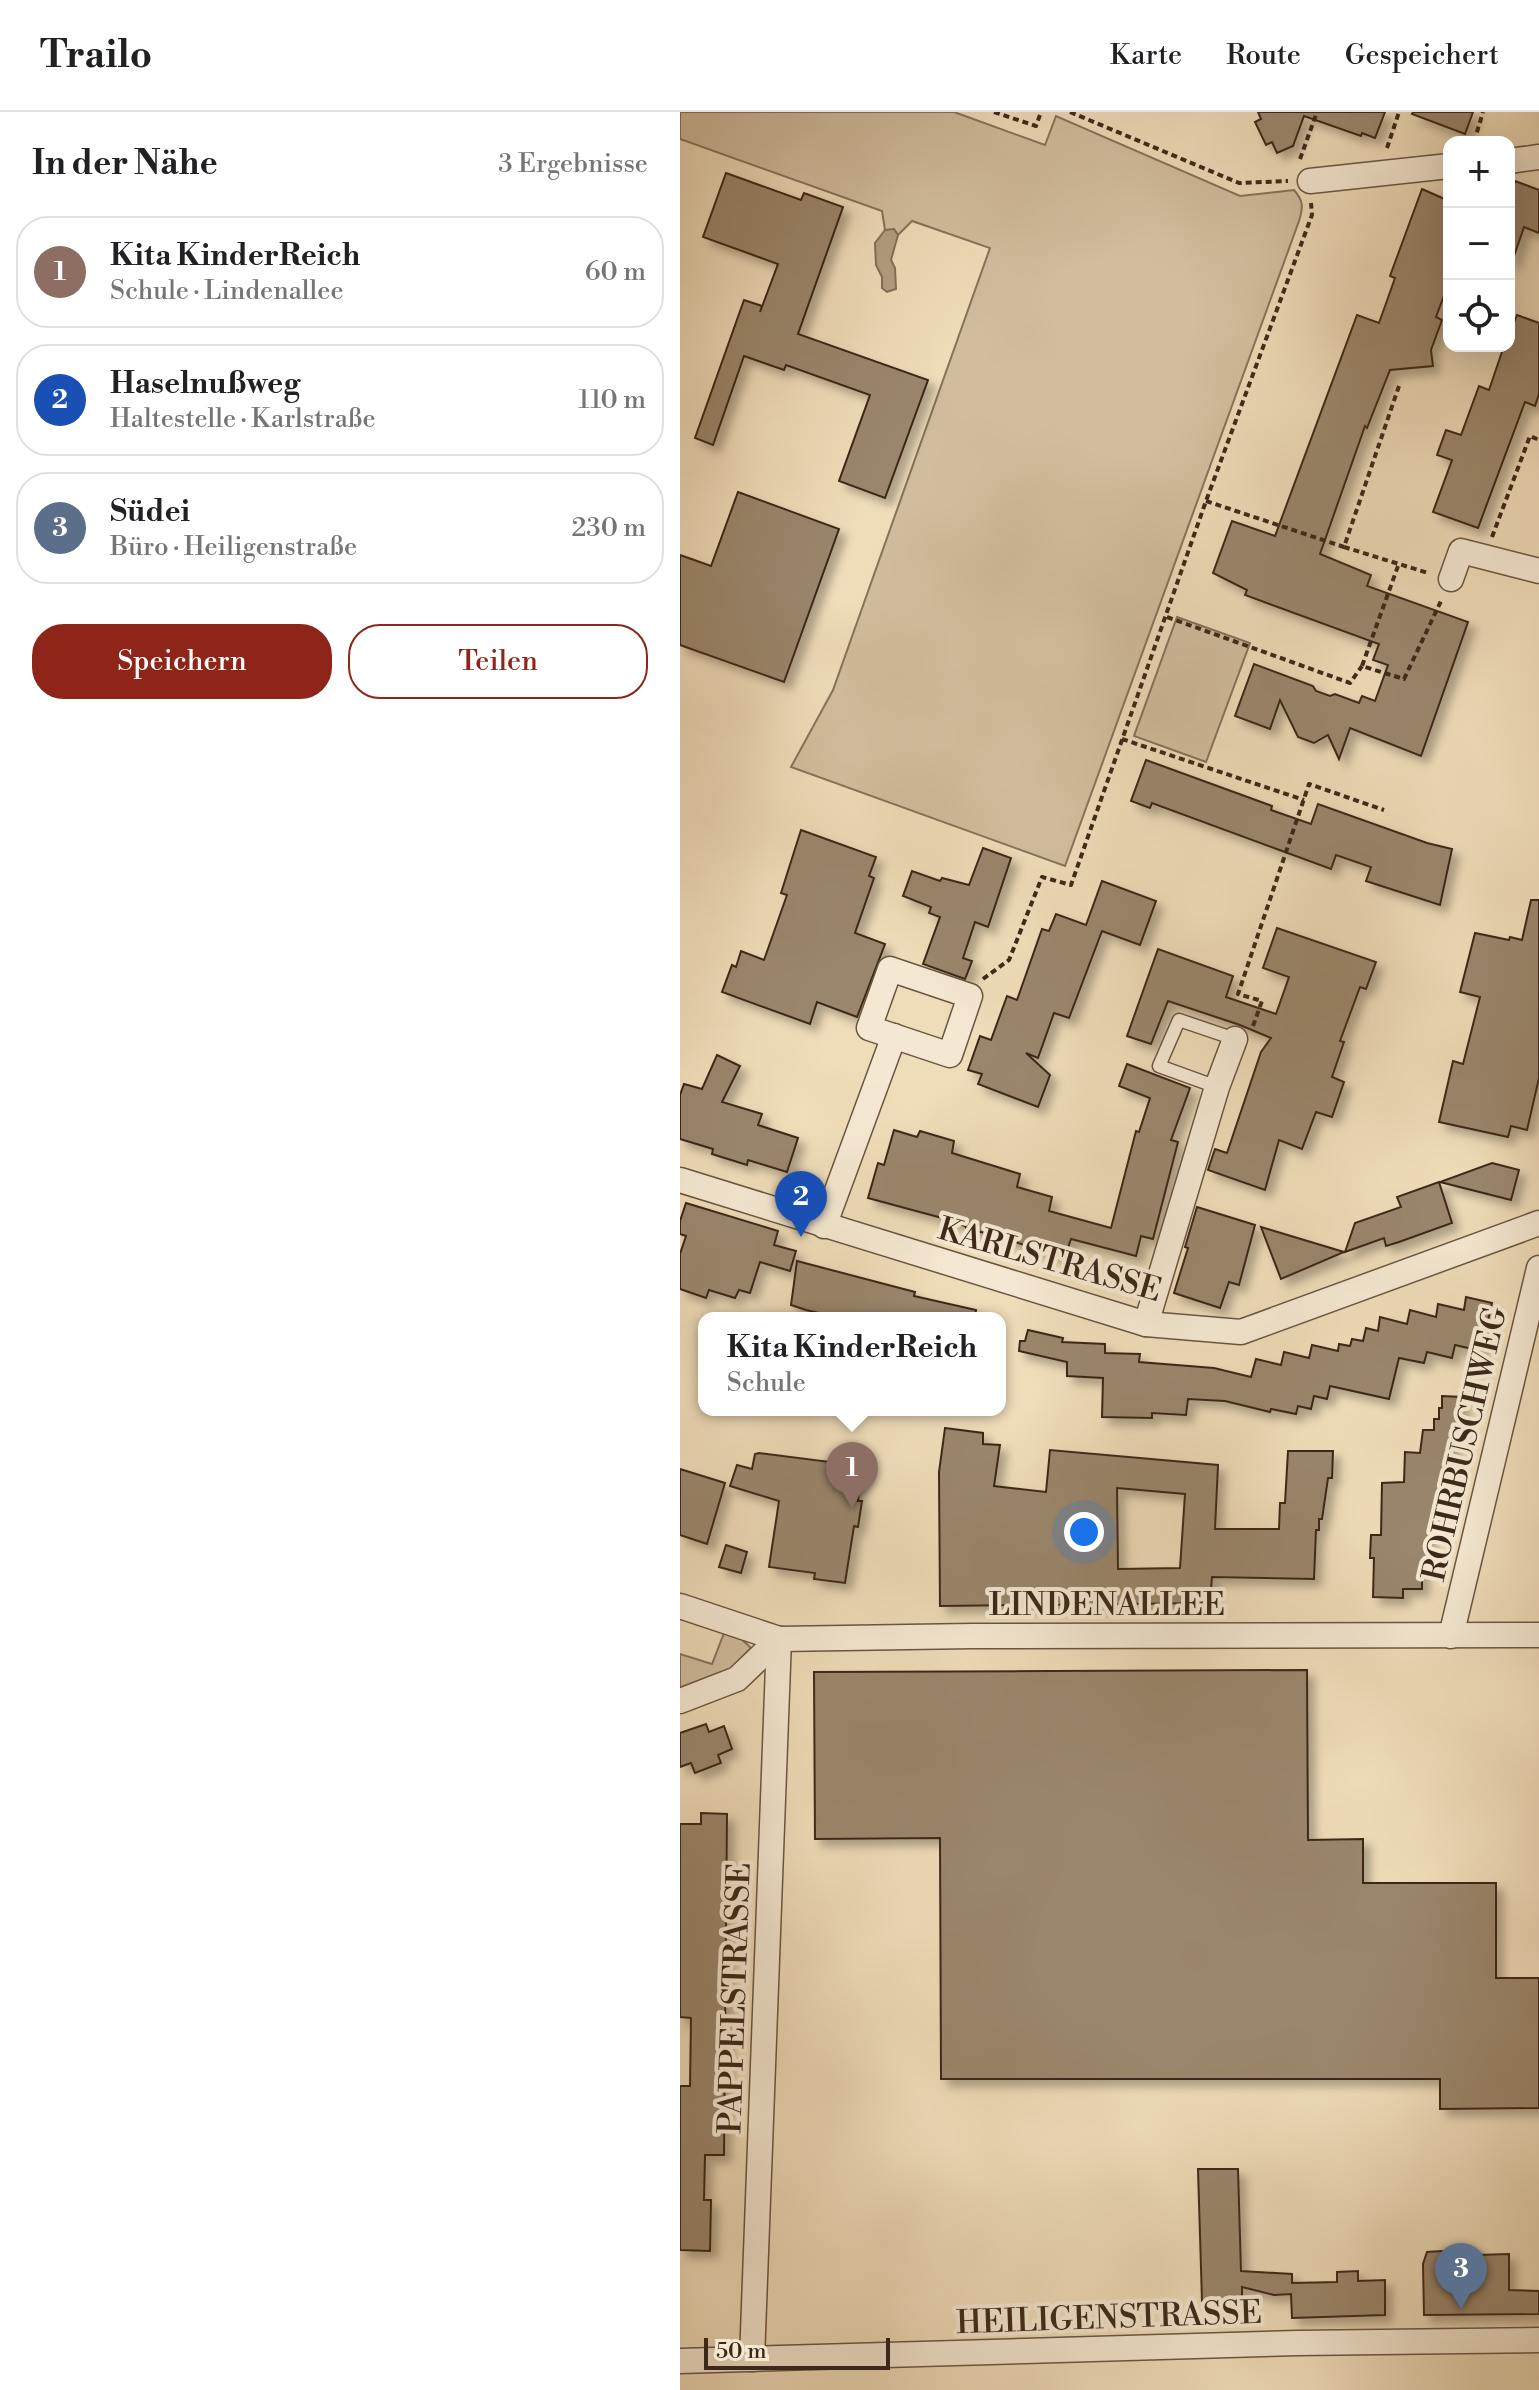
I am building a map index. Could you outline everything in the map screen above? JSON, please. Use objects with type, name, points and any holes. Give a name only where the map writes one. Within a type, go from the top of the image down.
[{"type":"street","points":[[1515,160],[1539,157]]},
{"type":"street","points":[[1302,181],[1443,167]]},
{"type":"street","points":[[1451,579],[1461,551],[1539,571]]},
{"type":"street","points":[[890,969],[970,996],[950,1055],[894,1036],[869,1028],[890,969]]},
{"type":"street","points":[[824,1226],[894,1036]]},
{"type":"street","points":[[1146,1324],[1217,1087],[1235,1039]]},
{"type":"street","name":"KARLSTRASSE","points":[[680,1180],[1146,1324],[1241,1332],[1539,1223]]},
{"type":"street","name":"ROHRBUSCHWEG","points":[[1451,1636],[1539,1268]]},
{"type":"street","name":"LINDENALLEE","points":[[680,1606],[779,1639],[1539,1635]]},
{"type":"street","points":[[680,1701],[737,1679],[779,1639]]},
{"type":"street","name":"PAPPELSTRASSE","points":[[752,2359],[779,1639]]},
{"type":"street","name":"HEILIGENSTRASSE","points":[[680,2361],[1298,2343],[1539,2340]]},
{"type":"lane","points":[[1217,1087],[1159,1066],[1179,1020],[1235,1039]]},
{"type":"path","points":[[994,112],[1036,126],[1041,112]]},
{"type":"path","points":[[1070,112],[1083,114],[1239,183],[1302,181]]},
{"type":"path","points":[[970,996],[972,987],[1009,960],[1042,877],[1071,885],[1206,501],[1312,215],[1302,181],[1317,112]]},
{"type":"path","points":[[1379,172],[1399,112]]},
{"type":"path","points":[[1476,136],[1483,112]]},
{"type":"path","points":[[1344,547],[1399,386]]},
{"type":"path","points":[[1484,558],[1530,436],[1539,440]]},
{"type":"path","points":[[1206,501],[1398,566],[1451,579],[1404,679],[1362,666]]},
{"type":"path","points":[[1167,617],[1350,683],[1362,666],[1398,566]]},
{"type":"path","points":[[1122,739],[1304,800]]},
{"type":"path","points":[[1235,1039],[1246,1043],[1262,1001],[1238,994],[1309,784],[1384,810]]},
{"type":"shaded area","points":[[680,112],[954,112],[1045,145],[1056,116],[1240,196],[1294,190],[1300,198],[1302,208],[1299,221],[1065,866],[791,767],[833,690],[990,248],[912,221],[898,235],[894,230],[885,230],[882,211],[680,139]]},
{"type":"shaded area","points":[[894,229],[898,235],[891,260],[895,268],[896,289],[887,292],[882,288],[882,277],[876,265],[875,243],[885,230]]},
{"type":"shaded area","points":[[1177,617],[1250,643],[1206,762],[1134,736]]},
{"type":"shaded area","points":[[724,1633],[737,1635],[751,1648],[730,1670],[680,1690],[680,1654],[712,1664]]},
{"type":"building","points":[[1258,112],[1385,112],[1375,138],[1304,116],[1293,146],[1277,153],[1272,142],[1266,145],[1255,122],[1261,119]]},
{"type":"building","points":[[1413,112],[1473,112],[1465,134]]},
{"type":"building","points":[[726,173],[801,200],[804,193],[843,207],[798,334],[928,380],[885,498],[839,481],[870,395],[786,365],[784,370],[744,356],[713,445],[695,438],[744,300],[762,306],[760,312],[778,264],[703,237]]},
{"type":"building","points":[[1515,181],[1539,190],[1539,233],[1524,227],[1515,253]]},
{"type":"building","points":[[1422,189],[1443,198],[1443,298],[1436,317],[1442,320],[1431,350],[1433,366],[1390,370],[1367,428],[1365,426],[1320,554],[1371,575],[1367,586],[1468,622],[1421,756],[1350,728],[1339,759],[1328,735],[1314,743],[1298,737],[1280,700],[1270,729],[1235,716],[1254,664],[1313,686],[1316,691],[1330,696],[1335,694],[1359,703],[1362,696],[1375,701],[1388,665],[1373,660],[1379,644],[1245,595],[1247,590],[1213,573],[1232,521],[1275,536],[1357,315],[1379,323],[1395,278],[1390,276]]},
{"type":"building","points":[[1517,315],[1539,323],[1539,394],[1535,406],[1525,402],[1478,528],[1433,512],[1452,460],[1437,455],[1446,430],[1461,435],[1479,386],[1489,390],[1502,352],[1515,352]]},
{"type":"building","points":[[738,492],[839,529],[784,682],[680,645],[680,555],[711,566]]},
{"type":"building","points":[[1146,760],[1272,806],[1271,810],[1311,824],[1318,804],[1452,849],[1440,905],[1366,881],[1371,867],[1336,855],[1331,869],[1152,803],[1150,808],[1131,801]]},
{"type":"building","points":[[801,830],[876,857],[869,876],[874,878],[855,933],[885,944],[857,1017],[817,1002],[810,1024],[722,992],[741,951],[764,960],[787,895],[781,893]]},
{"type":"building","points":[[983,848],[1011,858],[988,927],[975,922],[963,958],[972,961],[965,979],[923,964],[940,917],[929,913],[931,907],[903,896],[912,871],[940,881],[942,878],[969,885]]},
{"type":"building","points":[[1102,881],[1156,901],[1140,945],[1102,931],[1069,1018],[1054,1013],[1038,1058],[1026,1053],[1050,1075],[1038,1107],[978,1084],[982,1074],[968,1070],[980,1036],[991,1040],[1007,996],[1017,1000],[1042,929],[1049,931],[1056,914],[1086,925]]},
{"type":"building","points":[[1531,900],[1539,900],[1539,1078],[1527,1130],[1511,1126],[1508,1137],[1439,1122],[1453,1061],[1463,1064],[1480,997],[1460,992],[1475,933],[1522,940]]},
{"type":"building","points":[[1277,928],[1376,962],[1366,989],[1360,987],[1340,1041],[1344,1042],[1332,1077],[1344,1082],[1332,1117],[1316,1112],[1302,1149],[1279,1140],[1265,1190],[1208,1170],[1215,1149],[1227,1153],[1261,1052],[1271,1038],[1168,1001],[1151,1044],[1127,1036],[1158,949],[1233,976],[1226,997],[1276,1014],[1289,977],[1263,968]]},
{"type":"building","points":[[717,1055],[740,1066],[722,1102],[762,1114],[758,1125],[798,1138],[787,1172],[748,1160],[747,1165],[712,1154],[713,1149],[680,1139],[680,1095],[684,1084],[702,1089]]},
{"type":"building","points":[[1127,1064],[1190,1088],[1171,1140],[1178,1142],[1153,1239],[1141,1236],[1136,1256],[1071,1239],[1065,1257],[968,1231],[965,1226],[942,1218],[868,1198],[878,1163],[884,1165],[894,1130],[917,1137],[920,1131],[954,1141],[952,1153],[1020,1174],[1017,1187],[1052,1197],[1049,1211],[1111,1228],[1136,1131],[1139,1132],[1150,1098],[1119,1086]]},
{"type":"building","points":[[1492,1163],[1519,1170],[1511,1200],[1440,1182]]},
{"type":"building","points":[[1439,1182],[1452,1223],[1386,1246],[1384,1238],[1345,1252],[1355,1223],[1401,1207],[1397,1197]]},
{"type":"building","points":[[686,1203],[778,1231],[774,1245],[796,1251],[790,1271],[760,1262],[750,1293],[739,1290],[735,1298],[709,1290],[706,1298],[680,1289],[680,1254],[686,1236],[680,1234],[680,1221]]},
{"type":"building","points":[[1197,1207],[1255,1225],[1239,1285],[1229,1282],[1220,1308],[1174,1293]]},
{"type":"building","points":[[1261,1227],[1344,1252],[1281,1279]]},
{"type":"building","points":[[797,1261],[915,1292],[914,1296],[976,1310],[814,1312],[791,1305]]},
{"type":"building","points":[[1466,1297],[1492,1303],[1481,1351],[1455,1345],[1452,1358],[1427,1352],[1424,1363],[1399,1358],[1389,1399],[1330,1386],[1327,1399],[1314,1396],[1311,1409],[1298,1406],[1296,1414],[1271,1409],[1270,1412],[1225,1401],[1188,1399],[1186,1415],[1152,1413],[1152,1418],[1102,1417],[1103,1378],[1067,1376],[1067,1362],[1019,1351],[1020,1341],[1025,1341],[1028,1330],[1063,1338],[1062,1342],[1105,1344],[1105,1353],[1140,1354],[1139,1362],[1214,1368],[1251,1377],[1256,1359],[1281,1365],[1284,1352],[1309,1358],[1312,1345],[1338,1351],[1339,1344],[1350,1346],[1352,1339],[1363,1341],[1366,1328],[1378,1331],[1380,1317],[1407,1324],[1410,1310],[1436,1317],[1438,1304],[1464,1310]]},
{"type":"building","points":[[1442,1396],[1462,1397],[1461,1419],[1458,1419],[1458,1432],[1453,1432],[1445,1483],[1441,1483],[1438,1509],[1434,1509],[1426,1561],[1422,1561],[1422,1589],[1403,1589],[1403,1598],[1373,1597],[1371,1535],[1381,1535],[1382,1483],[1404,1482],[1405,1452],[1420,1453],[1423,1430],[1434,1430],[1434,1419],[1439,1419]]},
{"type":"building","points":[[945,1428],[983,1433],[983,1444],[1000,1445],[994,1486],[1046,1492],[1050,1450],[1218,1465],[1215,1529],[1279,1529],[1280,1503],[1285,1503],[1288,1451],[1333,1451],[1332,1478],[1328,1478],[1322,1519],[1319,1519],[1319,1530],[1316,1530],[1314,1579],[1212,1577],[1210,1603],[940,1606],[939,1472]],"holes":[[[1117,1488],[1185,1494],[1180,1568],[1118,1569]]]},
{"type":"building","points":[[755,1454],[862,1466],[858,1501],[862,1501],[858,1527],[854,1526],[845,1583],[814,1579],[815,1573],[769,1567],[779,1501],[730,1486],[737,1465],[752,1469]]},
{"type":"building","points":[[680,1469],[725,1483],[707,1544],[680,1535]]},
{"type":"building","points":[[726,1545],[747,1552],[741,1573],[719,1567]]},
{"type":"building","points":[[1307,1670],[1308,1840],[1363,1839],[1363,1883],[1496,1883],[1496,1978],[1539,1978],[1539,2108],[1440,2109],[1440,2079],[941,2079],[940,1838],[815,1839],[814,1672]]},
{"type":"building","points":[[706,1724],[709,1732],[724,1726],[732,1749],[718,1755],[721,1763],[695,1773],[691,1763],[680,1767],[680,1733]]},
{"type":"building","points":[[701,1813],[727,1814],[724,2155],[705,2155],[704,2200],[711,2200],[710,2251],[680,2250],[680,2086],[690,2086],[691,2018],[680,2017],[680,1824],[701,1824]]},
{"type":"building","points":[[1198,2169],[1238,2169],[1241,2271],[1292,2274],[1292,2283],[1337,2282],[1337,2272],[1358,2271],[1358,2281],[1385,2280],[1385,2315],[1292,2318],[1291,2294],[1274,2295],[1242,2287],[1242,2300],[1202,2301]]},
{"type":"building","points":[[1474,2249],[1477,2255],[1509,2254],[1509,2290],[1539,2291],[1539,2314],[1424,2315],[1423,2264],[1427,2252]]},
{"type":"place","name":"Haselnußweg","points":[[801,1237]]},
{"type":"place","name":"Kita KinderReich","points":[[852,1508]]},
{"type":"place","name":"Südei","points":[[1461,2309]]}]
